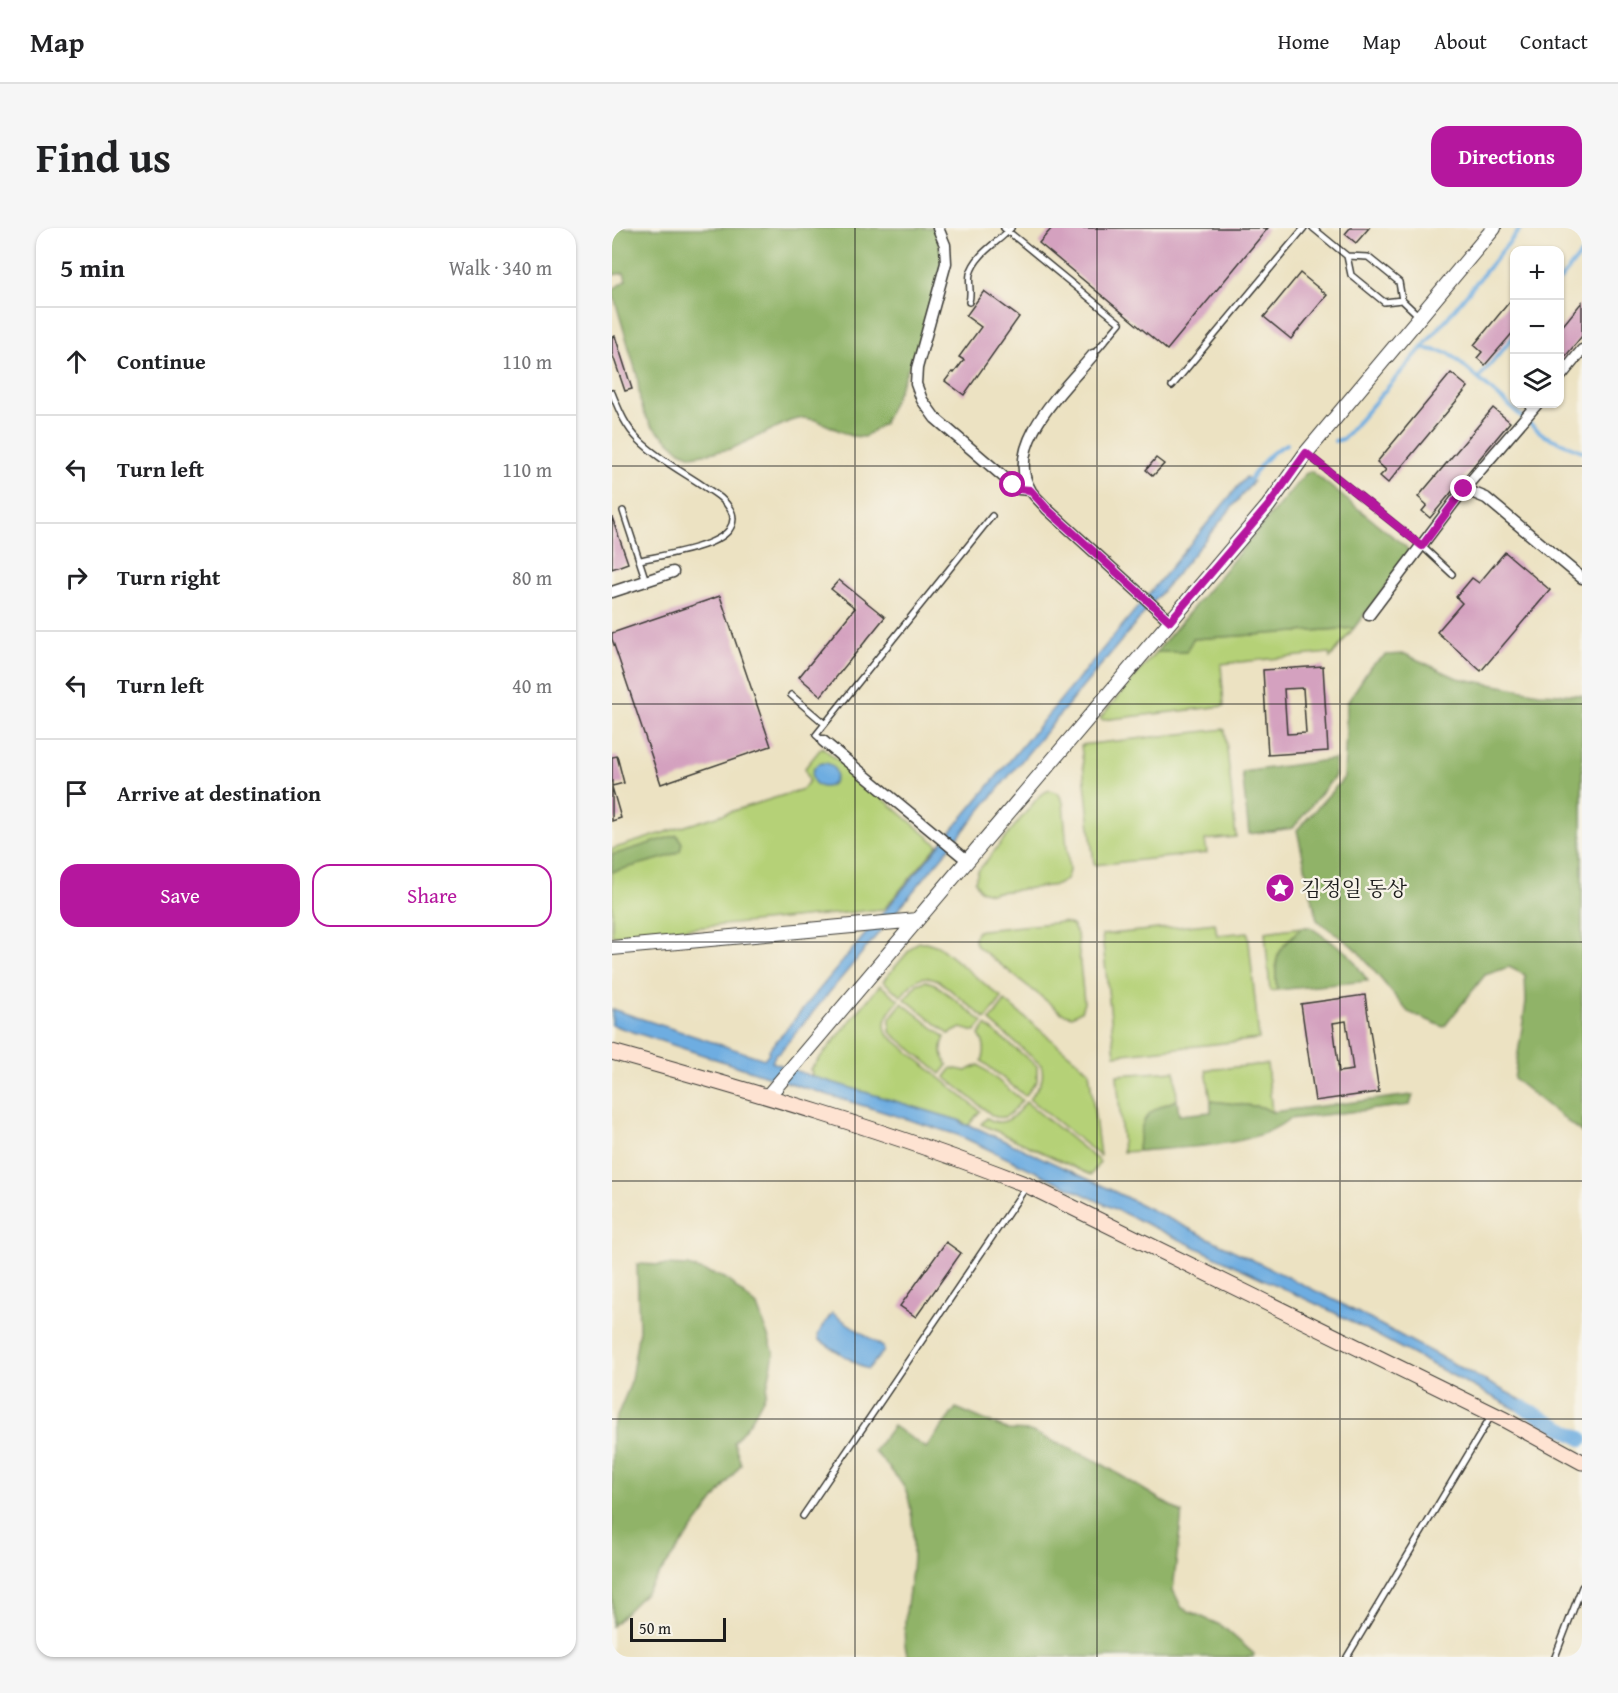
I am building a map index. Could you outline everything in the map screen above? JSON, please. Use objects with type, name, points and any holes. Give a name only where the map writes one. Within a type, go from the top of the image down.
[{"type":"main road","points":[[612,1052],[768,1096],[969,1162],[1027,1185],[1492,1414],[1582,1462]]},
{"type":"street","points":[[938,228],[945,245],[946,263],[917,368],[916,384],[922,400],[935,418],[1013,485],[1019,489],[1030,490]]},
{"type":"street","points":[[768,1096],[1268,506],[1306,453],[1494,228]]},
{"type":"street","points":[[1564,372],[1582,350]]},
{"type":"street","points":[[1093,355],[1029,435],[1025,453],[1025,473],[1030,490],[1047,509],[1170,621]]},
{"type":"street","points":[[1369,615],[1464,489],[1534,408]]},
{"type":"street","points":[[1464,489],[1486,498],[1582,578]]},
{"type":"street","points":[[612,592],[673,572]]},
{"type":"street","points":[[823,741],[968,861]]},
{"type":"street","points":[[612,948],[917,920]]},
{"type":"lane","points":[[1172,386],[1304,228]]},
{"type":"lane","points":[[1313,228],[1347,256],[1352,275],[1384,302],[1402,300]]},
{"type":"lane","points":[[969,302],[972,289],[969,279],[971,270],[987,248],[1008,229],[1120,324],[1093,355]]},
{"type":"lane","points":[[1347,256],[1368,257],[1392,276],[1399,282],[1402,300],[1420,317]]},
{"type":"lane","points":[[612,393],[622,418],[638,439],[657,455],[721,498],[730,509],[734,523],[718,539],[640,560]]},
{"type":"lane","points":[[1306,453],[1422,546],[1452,574]]},
{"type":"lane","points":[[622,511],[646,580]]},
{"type":"lane","points":[[823,741],[816,735],[992,516]]},
{"type":"lane","points":[[790,695],[825,724]]},
{"type":"lane","points":[[803,1516],[1027,1185]]},
{"type":"lane","points":[[1347,1657],[1492,1414]]},
{"type":"lane","points":[[1555,1657],[1582,1587]]},
{"type":"green space","points":[[612,228],[935,228],[942,252],[941,269],[918,346],[884,423],[864,437],[851,436],[816,420],[803,418],[790,421],[731,449],[692,456],[680,451],[651,425],[640,400],[637,375],[612,290],[626,280],[624,273],[612,275]]},
{"type":"green space","points":[[1311,471],[1406,547],[1409,553],[1354,628],[1193,639],[1186,652],[1156,652],[1305,474]]},
{"type":"green space","points":[[1354,628],[1330,658],[1329,653],[1221,664],[1224,706],[1102,720],[1100,718],[1156,652],[1186,652],[1193,639]]},
{"type":"green space","points":[[1405,654],[1457,678],[1539,693],[1582,695],[1582,1133],[1514,1079],[1526,1002],[1525,975],[1509,967],[1485,975],[1444,1027],[1408,1012],[1356,949],[1317,920],[1297,830],[1344,778],[1347,703],[1371,666],[1386,655]]},
{"type":"green space","points":[[1225,729],[1236,837],[1205,840],[1207,853],[1094,865],[1081,745]]},
{"type":"green space","points":[[822,747],[938,845],[884,909],[612,936],[612,849],[803,789],[809,781],[805,768]]},
{"type":"green space","points":[[1335,759],[1335,776],[1293,828],[1249,834],[1242,772]]},
{"type":"green space","points":[[1049,790],[1058,793],[1063,802],[1069,871],[1066,880],[1057,885],[990,893],[980,890],[975,881],[978,871],[1040,795]]},
{"type":"green space","points":[[677,835],[682,843],[680,851],[667,857],[612,872],[612,855]]},
{"type":"green space","points":[[1063,922],[1072,925],[1077,934],[1084,1002],[1081,1011],[1072,1016],[1062,1013],[977,946],[974,938],[978,931],[982,930]]},
{"type":"green space","points":[[1215,923],[1217,935],[1248,932],[1259,1039],[1115,1055],[1102,935]]},
{"type":"green space","points":[[1302,927],[1279,954],[1276,968],[1277,990],[1270,991],[1265,932]]},
{"type":"green space","points":[[1302,927],[1310,927],[1348,953],[1368,981],[1277,990],[1276,969],[1279,954]]},
{"type":"green space","points":[[919,942],[938,946],[1002,998],[986,1019],[938,980],[921,978],[901,996],[883,981]]},
{"type":"green space","points":[[926,981],[935,984],[983,1022],[975,1032],[961,1028],[949,1034],[905,999],[917,984]]},
{"type":"green space","points":[[880,985],[899,1000],[886,1020],[887,1034],[980,1111],[968,1126],[961,1121],[811,1076],[810,1070]]},
{"type":"green space","points":[[1005,1001],[1089,1071],[1100,1156],[1029,1099],[1042,1079],[1041,1065],[990,1021]]},
{"type":"green space","points":[[902,1003],[945,1037],[942,1052],[948,1065],[941,1074],[890,1032],[890,1018]]},
{"type":"green space","points":[[986,1025],[1037,1066],[1037,1081],[1025,1096],[982,1061],[984,1047],[979,1035]]},
{"type":"green space","points":[[1267,1064],[1272,1112],[1262,1107],[1211,1101],[1206,1070]]},
{"type":"green space","points":[[979,1065],[1022,1100],[1006,1116],[993,1116],[945,1077],[952,1068],[966,1071]]},
{"type":"green space","points":[[1175,1071],[1177,1100],[1158,1108],[1147,1117],[1141,1130],[1138,1151],[1123,1152],[1117,1075]]},
{"type":"green space","points":[[1413,1095],[1410,1105],[1289,1119],[1274,1129],[1238,1141],[1197,1147],[1138,1151],[1141,1130],[1147,1117],[1158,1108],[1177,1100],[1179,1115],[1211,1112],[1211,1101],[1262,1107],[1272,1112]]},
{"type":"green space","points":[[1026,1102],[1100,1162],[1091,1175],[981,1124],[987,1118],[999,1122],[1009,1119]]},
{"type":"green space","points":[[637,1264],[688,1266],[725,1278],[757,1306],[774,1353],[766,1393],[750,1422],[734,1442],[741,1464],[646,1592],[612,1626],[612,1428],[630,1385],[639,1330]]},
{"type":"green space","points":[[956,1408],[1008,1430],[1030,1431],[1097,1461],[1182,1513],[1173,1590],[1182,1608],[1222,1626],[1254,1654],[1253,1657],[909,1657],[906,1650],[905,1628],[913,1562],[911,1509],[904,1487],[874,1451],[893,1426],[926,1448]]},
{"type":"water","points":[[1246,477],[1253,482],[779,1053],[776,1053],[772,1062],[961,1121],[963,1124],[979,1129],[1103,1186],[1336,1301],[1542,1411],[1536,1420],[1333,1312],[958,1135],[612,1025],[612,1009],[764,1059],[768,1051]]},
{"type":"water","points":[[824,763],[832,767],[836,775],[832,783],[824,787],[816,783],[812,775],[816,767]]},
{"type":"water","points":[[832,1313],[883,1347],[884,1351],[868,1369],[819,1340],[818,1334]]},
{"type":"building","points":[[1052,228],[1268,228],[1167,350],[1039,243]]},
{"type":"building","points":[[1350,228],[1369,228],[1356,243],[1345,234]]},
{"type":"building","points":[[1300,273],[1327,295],[1291,339],[1264,317]]},
{"type":"building","points":[[984,291],[1019,317],[964,395],[945,381],[964,360],[959,357],[981,327],[966,316]]},
{"type":"building","points":[[1510,301],[1510,336],[1485,365],[1477,358],[1482,352],[1474,345]]},
{"type":"building","points":[[1582,302],[1582,336],[1564,358],[1564,354],[1564,324]]},
{"type":"building","points":[[615,336],[632,389],[625,391],[612,353],[612,337]]},
{"type":"building","points":[[1451,373],[1468,387],[1388,483],[1380,476],[1386,470],[1377,462]]},
{"type":"building","points":[[1493,408],[1510,422],[1430,518],[1422,511],[1427,505],[1418,497]]},
{"type":"building","points":[[1156,458],[1164,464],[1153,476],[1146,470]]},
{"type":"building","points":[[612,517],[628,563],[612,569]]},
{"type":"building","points":[[1505,552],[1550,590],[1481,671],[1437,632],[1462,603],[1456,597],[1472,578],[1479,583]]},
{"type":"building","points":[[839,580],[885,617],[821,696],[799,677],[855,608],[831,589]]},
{"type":"building","points":[[720,596],[771,746],[661,784],[612,639],[612,633]]},
{"type":"building","points":[[1323,666],[1328,751],[1268,755],[1263,670]],"holes":[[[1303,688],[1306,733],[1287,734],[1284,689]]]},
{"type":"building","points":[[617,756],[624,783],[612,786],[612,757]]},
{"type":"building","points":[[612,787],[621,818],[612,821]]},
{"type":"building","points":[[1365,995],[1379,1092],[1315,1101],[1301,1004]],"holes":[[[1346,1021],[1353,1070],[1339,1072],[1333,1023]]]},
{"type":"building","points":[[946,1242],[961,1253],[916,1317],[900,1306]]},
{"type":"waterway","points":[[1335,441],[1343,439],[1439,328],[1521,228]]},
{"type":"waterway","points":[[1564,275],[1582,253]]},
{"type":"waterway","points":[[1479,378],[1510,341]]},
{"type":"waterway","points":[[1422,348],[1449,353],[1545,436],[1582,451]]},
{"type":"waterway","points":[[1248,482],[1269,456],[1287,444]]},
{"type":"waterway","points":[[1523,1407],[1582,1439]]},
{"type":"place","name":"김정일 동상","points":[[1280,888]]},
{"type":"route","points":[[1013,485],[1019,489],[1030,490],[1047,509],[1170,621],[1268,506],[1306,453],[1422,546],[1464,489]]}]
